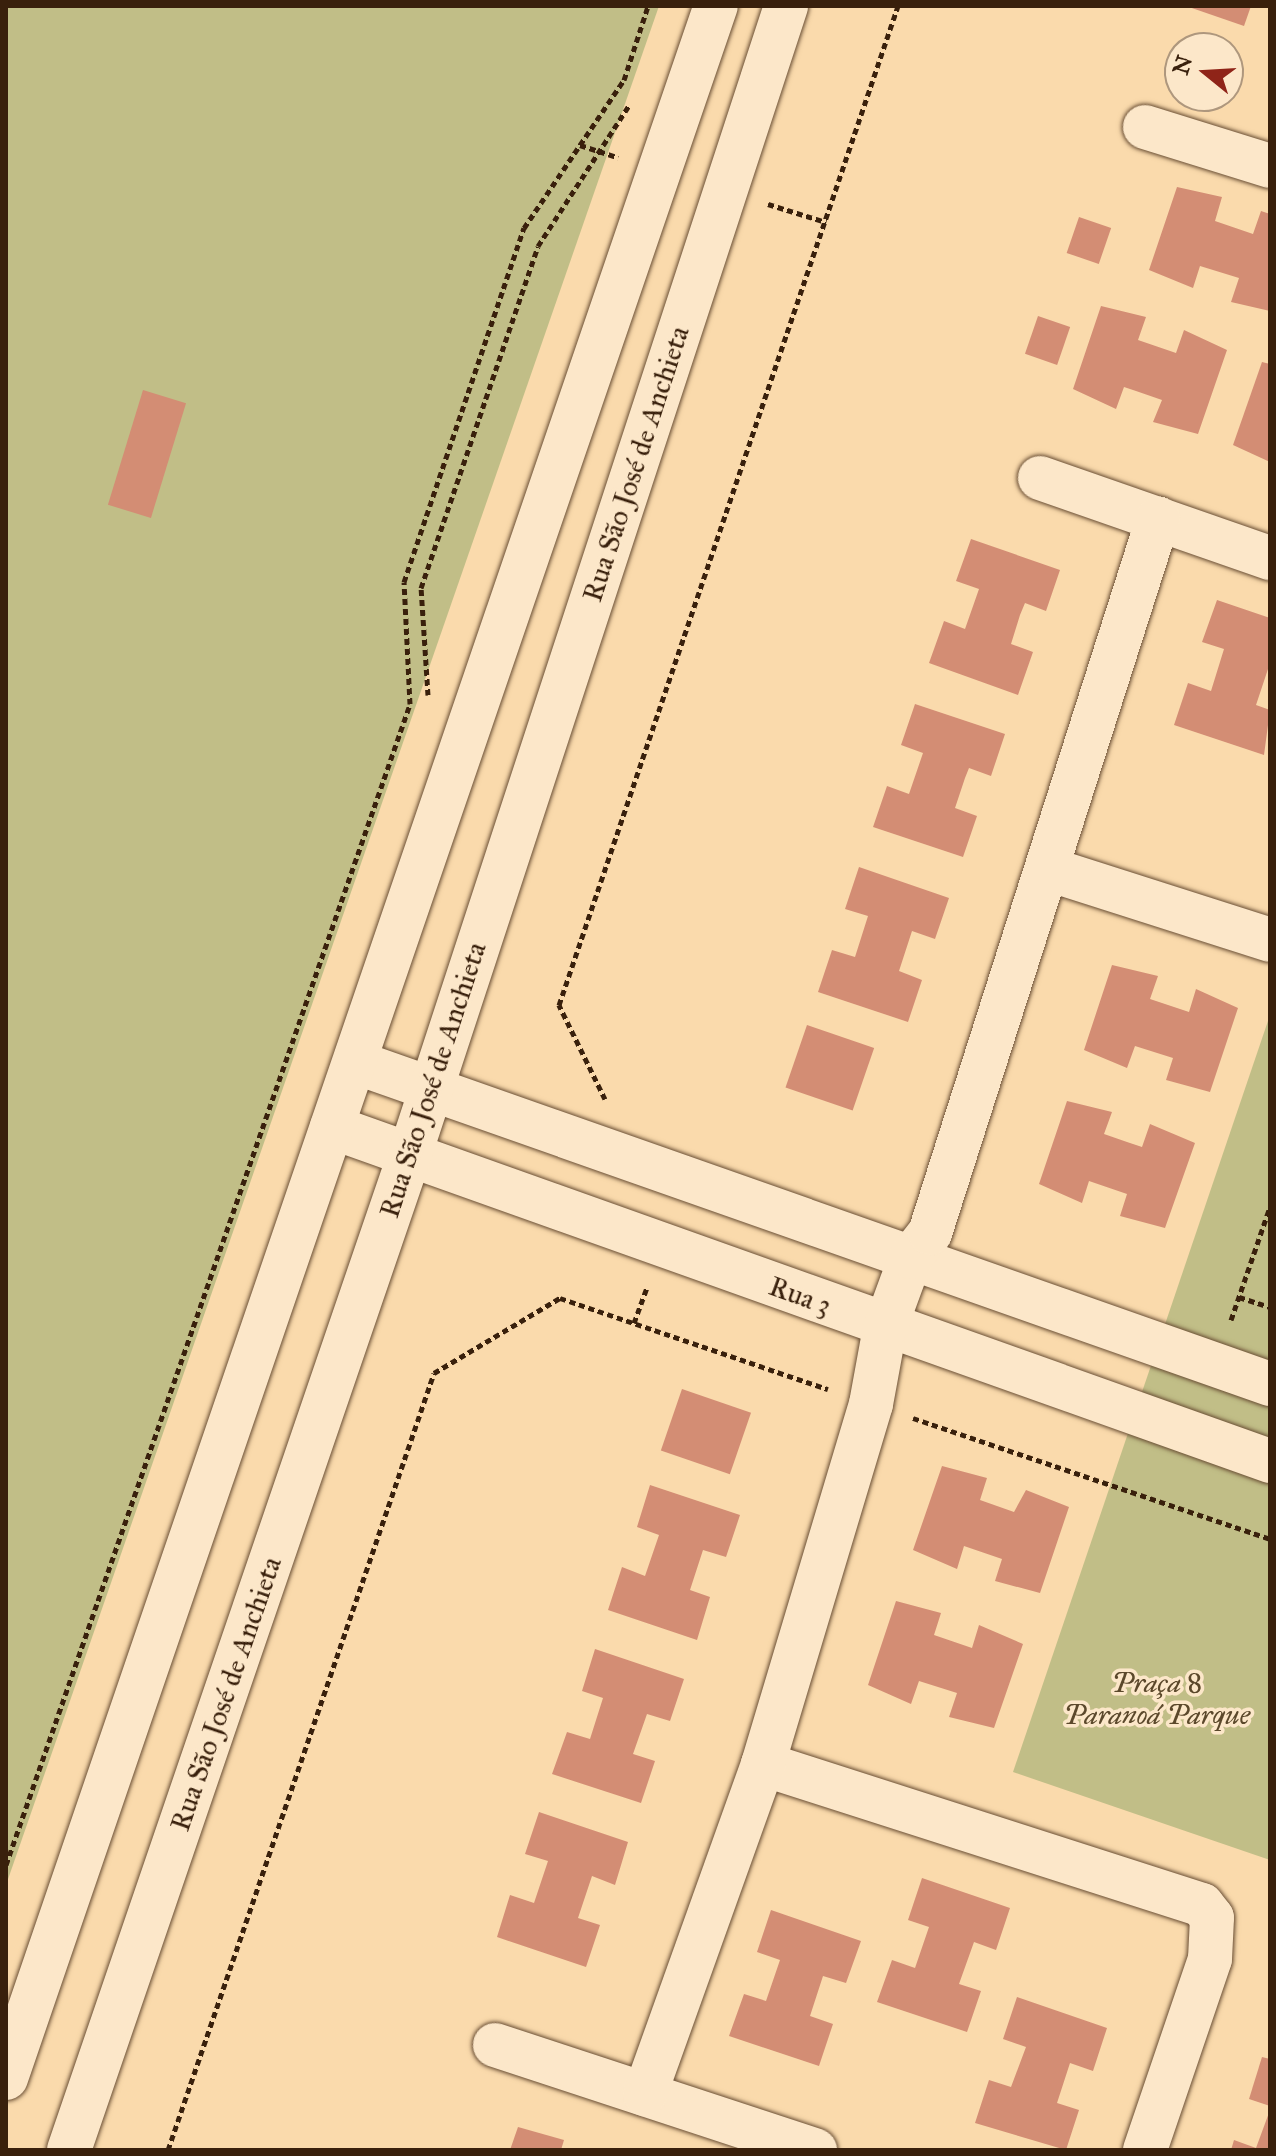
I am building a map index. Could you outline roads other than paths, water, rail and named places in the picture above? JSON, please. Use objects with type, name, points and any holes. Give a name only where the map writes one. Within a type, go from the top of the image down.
[{"type":"street","points":[[6,2078],[716,6]]},
{"type":"street","name":"Rua São José de Anchieta","points":[[69,2150],[409,1157],[786,6]]},
{"type":"street","points":[[1145,127],[1270,166]]},
{"type":"street","points":[[1040,478],[1270,558]]},
{"type":"street","points":[[645,2094],[763,1764],[871,1404],[885,1328],[911,1257],[930,1233],[1158,519]]},
{"type":"street","points":[[1048,869],[1270,940]]},
{"type":"street","points":[[355,1062],[1270,1384]]},
{"type":"street","name":"Rua 3","points":[[332,1127],[885,1328],[1270,1461]]},
{"type":"street","points":[[763,1764],[1202,1905],[1212,1918],[1210,1959],[1145,2150]]},
{"type":"street","points":[[495,2045],[815,2150]]},
{"type":"park label","name":"Praça 8 Paranoá Parque","points":[[1157,1699]]}]
